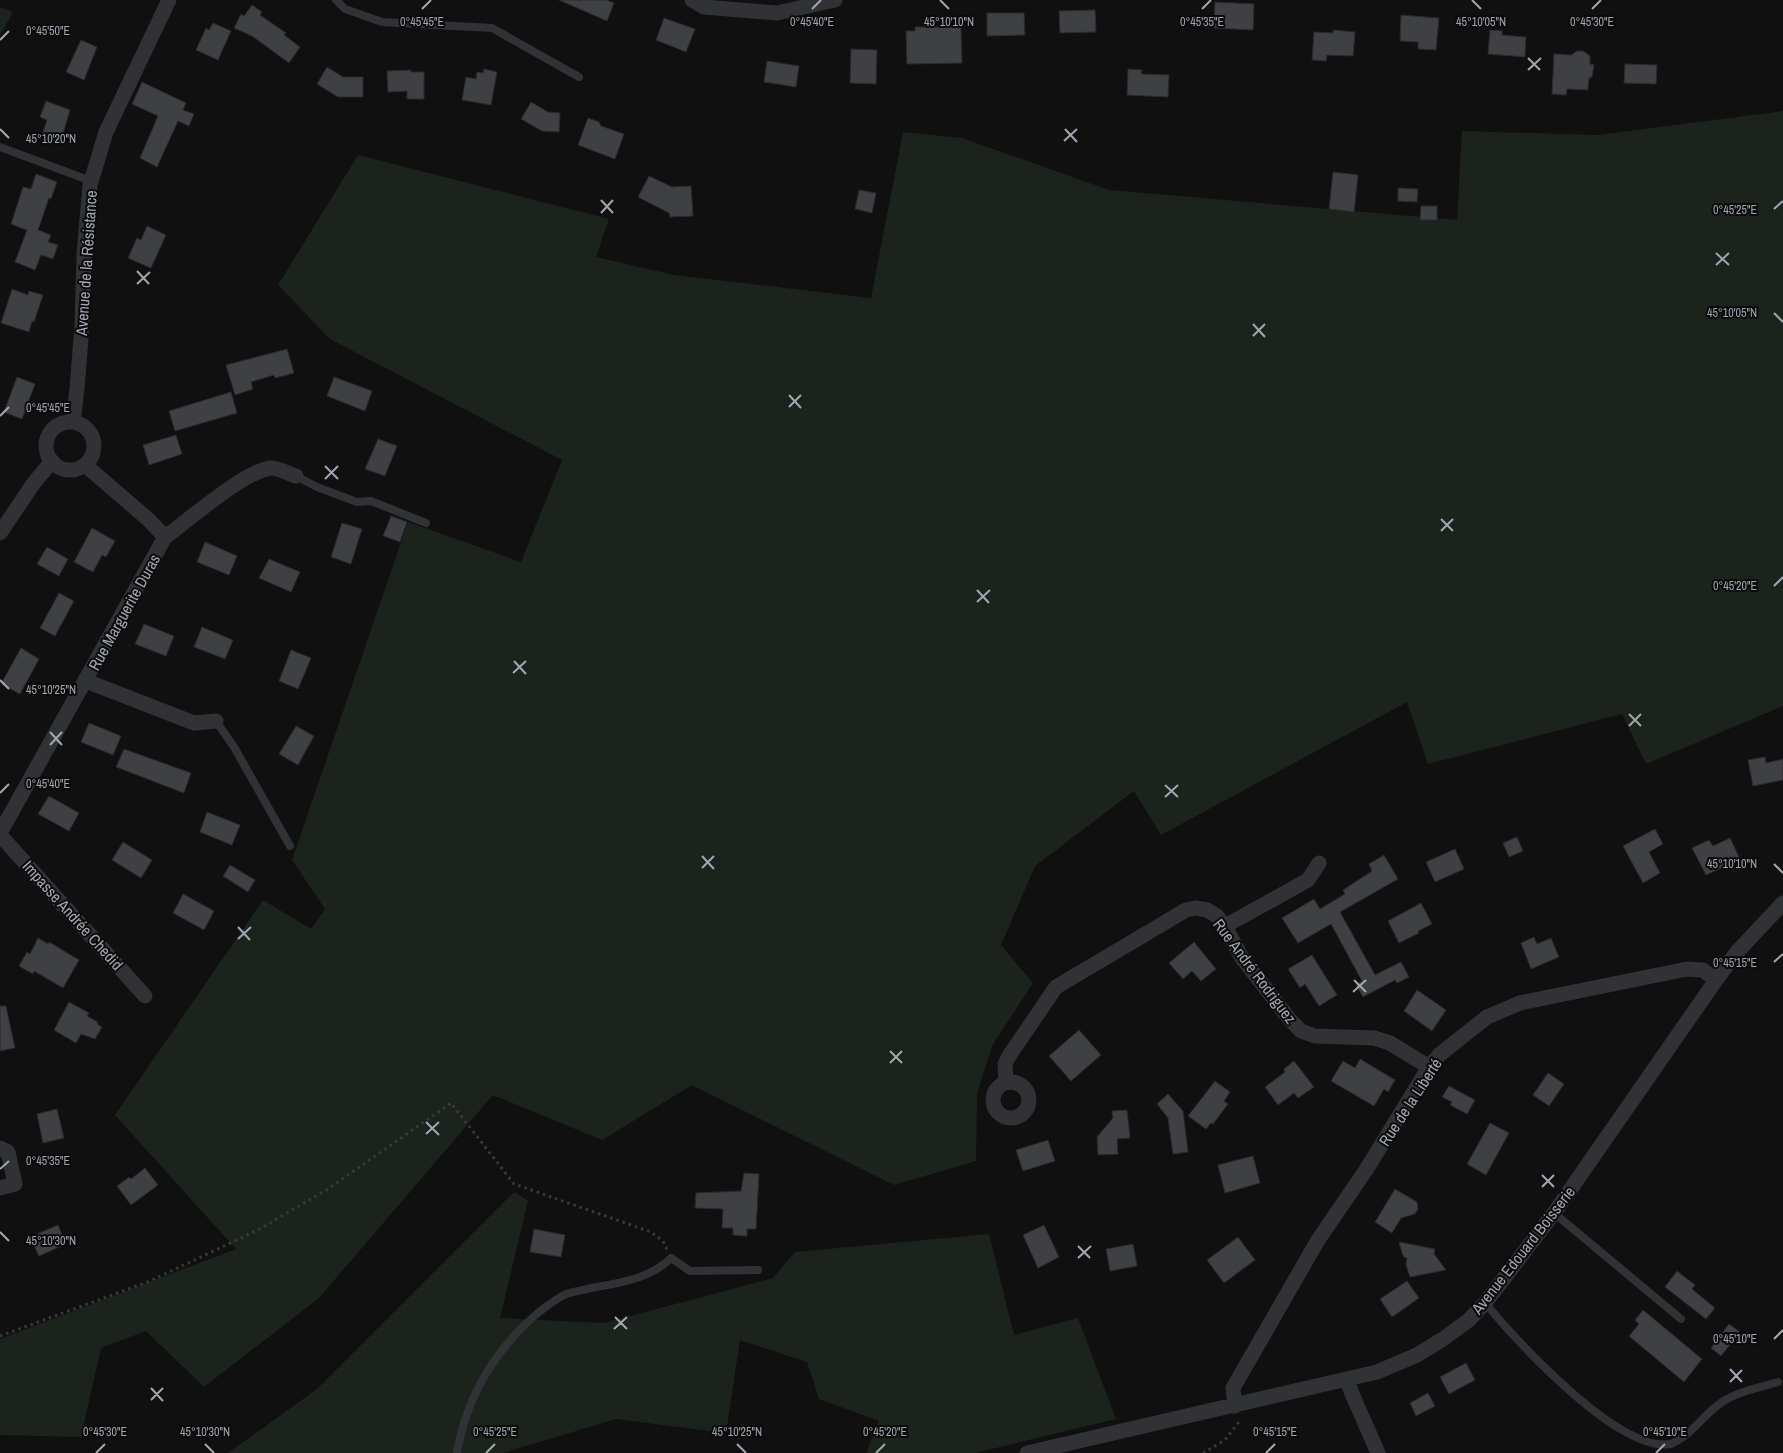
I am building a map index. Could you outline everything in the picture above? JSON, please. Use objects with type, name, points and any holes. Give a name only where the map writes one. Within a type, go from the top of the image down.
[{"type":"street","name":"Avenue de la Résistance","points":[[72,422],[79,362],[84,254],[91,181],[106,132],[168,0]]},
{"type":"street","points":[[692,0],[704,7],[777,13],[835,0]]},
{"type":"street","points":[[72,422],[80,423],[86,427],[93,439],[93,453],[85,465],[71,470],[64,469],[52,462],[46,448],[49,434],[59,424],[72,422]]},
{"type":"street","points":[[0,533],[33,484],[52,462]]},
{"type":"street","name":"Rue Marguerite Duras","points":[[0,834],[165,537],[149,520],[85,465]]},
{"type":"street","points":[[165,537],[242,480],[272,468],[296,476]]},
{"type":"street","points":[[86,681],[194,723],[216,722]]},
{"type":"street","name":"Impasse Andrée Chedid","points":[[0,834],[146,996]]},
{"type":"street","points":[[1225,926],[1308,880],[1319,863]]},
{"type":"street","name":"Avenue Edouard Boisserie","points":[[1027,1453],[1377,1372],[1417,1355],[1450,1334],[1485,1303],[1554,1213],[1716,980],[1737,952],[1783,903]]},
{"type":"street","name":"Rue André Rodriguez","points":[[1006,1082],[1005,1064],[1009,1056],[1056,987],[1186,910],[1196,908],[1207,910],[1217,916],[1225,926],[1242,958],[1301,1031],[1315,1036],[1374,1038],[1390,1043],[1429,1067]]},
{"type":"street","name":"Rue de la Liberté","points":[[1235,1406],[1233,1388],[1276,1312],[1318,1240],[1366,1170],[1429,1067],[1439,1055],[1487,1017],[1520,1003],[1687,969],[1703,970],[1716,980]]},
{"type":"street","points":[[0,1148],[8,1152],[15,1184],[0,1188]]},
{"type":"street","points":[[1347,1380],[1378,1453]]},
{"type":"lane","points":[[336,0],[345,9],[382,22],[492,28],[579,77]]},
{"type":"lane","points":[[0,147],[91,181]]},
{"type":"lane","points":[[296,476],[317,487],[357,502],[371,501],[426,523]]},
{"type":"lane","points":[[216,722],[234,747],[290,846]]},
{"type":"lane","points":[[1554,1213],[1681,1319]]},
{"type":"lane","points":[[457,1453],[460,1434],[472,1398],[488,1368],[522,1327],[565,1294],[639,1278],[663,1266],[671,1258],[690,1271],[758,1270]]},
{"type":"lane","points":[[1485,1303],[1527,1354],[1574,1400],[1626,1439],[1642,1445],[1657,1448],[1671,1444],[1683,1437],[1718,1405],[1736,1394],[1778,1382]]},
{"type":"path","points":[[0,1336],[150,1281],[256,1232],[328,1188],[451,1103],[514,1184],[651,1232],[662,1241],[671,1258]]},
{"type":"path","points":[[1203,1453],[1225,1440],[1238,1423],[1235,1406]]},
{"type":"shaded area","points":[[0,7],[13,12],[0,35]]},
{"type":"shaded area","points":[[1783,111],[1783,706],[1646,764],[1622,714],[1428,764],[1407,702],[1161,835],[1134,791],[1035,866],[1001,945],[1033,983],[993,1044],[977,1093],[976,1161],[894,1185],[692,1085],[602,1140],[493,1095],[319,1298],[204,1387],[146,1331],[101,1348],[81,1437],[0,1435],[0,1339],[236,1249],[115,1115],[263,900],[311,929],[325,909],[292,860],[408,522],[521,562],[562,460],[330,339],[278,285],[358,155],[609,219],[596,257],[674,275],[871,298],[903,132],[962,138],[1109,190],[1457,220],[1462,131],[1598,135]]},
{"type":"shaded area","points":[[514,1192],[528,1201],[500,1318],[604,1323],[773,1278],[795,1252],[989,1234],[1014,1335],[1078,1318],[1116,1419],[975,1453],[866,1453],[879,1421],[819,1399],[807,1362],[740,1340],[726,1433],[616,1419],[503,1453],[228,1453],[317,1389]]},
{"type":"building","points":[[559,0],[607,0],[614,3],[607,21]]},
{"type":"building","points":[[1215,2],[1254,4],[1253,30],[1214,28]]},
{"type":"building","points":[[252,5],[262,12],[260,15],[286,33],[284,35],[300,47],[289,63],[252,36],[234,28],[241,14],[244,16]]},
{"type":"building","points":[[1095,10],[1096,32],[1060,33],[1059,11]]},
{"type":"building","points":[[987,13],[1024,13],[1025,35],[987,36]]},
{"type":"building","points":[[1401,15],[1439,18],[1436,50],[1418,49],[1418,42],[1400,41]]},
{"type":"building","points":[[664,18],[695,29],[686,52],[656,40]]},
{"type":"building","points":[[213,23],[231,31],[218,60],[196,50],[206,28],[209,30]]},
{"type":"building","points":[[915,27],[961,27],[962,63],[907,64],[906,31],[915,31]]},
{"type":"building","points":[[1333,30],[1355,32],[1353,56],[1327,55],[1326,61],[1312,60],[1314,32],[1333,33]]},
{"type":"building","points":[[1490,30],[1502,31],[1502,35],[1526,37],[1525,57],[1488,54]]},
{"type":"building","points":[[81,40],[97,47],[84,80],[66,72]]},
{"type":"building","points":[[851,49],[877,50],[876,84],[850,83]]},
{"type":"building","points":[[1577,51],[1583,51],[1590,56],[1590,64],[1594,65],[1592,77],[1589,78],[1588,90],[1567,89],[1566,95],[1552,94],[1554,54],[1571,55]]},
{"type":"building","points":[[767,61],[799,66],[796,87],[764,82]]},
{"type":"building","points":[[1625,64],[1657,65],[1656,84],[1624,83]]},
{"type":"building","points":[[327,67],[343,77],[363,77],[363,97],[338,97],[317,84]]},
{"type":"building","points":[[484,69],[497,72],[491,105],[462,100],[466,77],[476,79],[477,72],[483,73]]},
{"type":"building","points":[[1128,69],[1142,70],[1141,74],[1169,75],[1168,97],[1127,95]]},
{"type":"building","points":[[411,70],[411,72],[424,72],[424,99],[407,99],[407,91],[388,92],[387,71]]},
{"type":"building","points":[[142,82],[186,103],[183,110],[194,114],[189,126],[178,121],[157,167],[140,158],[158,116],[132,104]]},
{"type":"building","points":[[46,101],[70,110],[60,144],[41,137],[47,120],[40,117]]},
{"type":"building","points":[[531,102],[548,112],[560,113],[559,132],[542,131],[521,119]]},
{"type":"building","points":[[588,118],[599,122],[601,126],[624,134],[615,159],[578,145]]},
{"type":"building","points":[[1333,172],[1358,175],[1354,212],[1329,209]]},
{"type":"building","points":[[36,174],[57,182],[51,199],[49,198],[38,230],[51,235],[48,242],[58,245],[53,259],[41,255],[35,270],[15,262],[27,230],[11,224],[23,187],[31,189]]},
{"type":"building","points":[[649,176],[672,187],[691,186],[693,216],[670,217],[669,213],[638,197]]},
{"type":"building","points":[[1398,188],[1418,189],[1417,202],[1398,201]]},
{"type":"building","points":[[859,190],[876,193],[872,213],[855,209]]},
{"type":"building","points":[[1421,206],[1437,206],[1437,220],[1420,220]]},
{"type":"building","points":[[147,226],[166,235],[151,268],[128,258],[137,238],[141,240]]},
{"type":"building","points":[[12,289],[28,295],[29,291],[43,295],[29,332],[1,323]]},
{"type":"building","points":[[287,349],[294,373],[275,378],[274,375],[251,382],[253,389],[235,395],[226,365]]},
{"type":"building","points":[[17,377],[35,384],[22,419],[4,412]]},
{"type":"building","points":[[334,377],[372,391],[365,411],[327,396]]},
{"type":"building","points":[[231,392],[237,413],[175,431],[169,411]]},
{"type":"building","points":[[176,435],[182,454],[149,465],[143,445]]},
{"type":"building","points":[[378,439],[397,446],[385,476],[365,469]]},
{"type":"building","points":[[391,516],[407,522],[400,542],[383,536]]},
{"type":"building","points":[[342,523],[362,529],[351,564],[331,557]]},
{"type":"building","points":[[92,528],[115,541],[106,557],[102,555],[93,572],[74,562]]},
{"type":"building","points":[[205,542],[237,556],[229,575],[197,562]]},
{"type":"building","points":[[47,547],[68,559],[59,576],[37,564]]},
{"type":"building","points":[[269,559],[300,572],[291,592],[259,578]]},
{"type":"building","points":[[59,593],[74,601],[55,636],[40,628]]},
{"type":"building","points":[[144,624],[174,636],[166,656],[135,644]]},
{"type":"building","points":[[202,627],[233,640],[225,659],[194,647]]},
{"type":"building","points":[[21,648],[39,659],[20,694],[1,684]]},
{"type":"building","points":[[291,650],[311,658],[298,689],[279,681]]},
{"type":"building","points":[[89,723],[121,736],[113,755],[81,742]]},
{"type":"building","points":[[296,726],[314,736],[298,765],[279,754]]},
{"type":"building","points":[[124,749],[191,773],[184,793],[116,767]]},
{"type":"building","points":[[1765,757],[1766,763],[1783,759],[1783,780],[1753,786],[1748,760]]},
{"type":"building","points":[[49,796],[79,813],[69,831],[38,814]]},
{"type":"building","points":[[207,812],[240,825],[232,845],[200,832]]},
{"type":"building","points":[[1655,829],[1663,844],[1649,852],[1660,873],[1643,883],[1623,846]]},
{"type":"building","points":[[1517,837],[1523,851],[1509,857],[1503,843]]},
{"type":"building","points":[[1730,838],[1740,859],[1706,875],[1692,848],[1709,840],[1713,846]]},
{"type":"building","points":[[123,842],[152,860],[141,878],[112,860]]},
{"type":"building","points":[[1455,849],[1464,869],[1435,882],[1426,862]]},
{"type":"building","points":[[1384,855],[1398,879],[1340,912],[1375,975],[1401,962],[1409,977],[1397,983],[1395,980],[1363,997],[1356,985],[1362,981],[1331,924],[1298,943],[1282,918],[1314,899],[1320,909],[1345,894],[1343,890],[1372,871],[1369,864]]},
{"type":"building","points":[[230,865],[255,880],[248,892],[223,876]]},
{"type":"building","points":[[183,894],[214,911],[204,930],[173,913]]},
{"type":"building","points":[[1421,903],[1432,924],[1399,943],[1388,921]]},
{"type":"building","points":[[1534,937],[1537,944],[1551,938],[1559,957],[1531,969],[1521,943]]},
{"type":"building","points":[[38,938],[48,944],[49,942],[79,960],[63,988],[34,971],[33,974],[19,966],[27,952],[30,954]]},
{"type":"building","points":[[1194,942],[1216,969],[1201,981],[1192,971],[1183,979],[1169,963]]},
{"type":"building","points":[[1312,955],[1337,995],[1319,1006],[1305,984],[1300,988],[1288,969]]},
{"type":"building","points":[[1417,990],[1446,1010],[1432,1031],[1404,1011]]},
{"type":"building","points":[[69,1002],[89,1013],[87,1016],[98,1022],[97,1024],[102,1027],[95,1039],[81,1034],[76,1043],[54,1030]]},
{"type":"building","points":[[0,1006],[6,1006],[15,1048],[0,1051]]},
{"type":"building","points":[[1079,1030],[1101,1055],[1071,1081],[1049,1056]]},
{"type":"building","points":[[1360,1059],[1395,1080],[1388,1092],[1384,1089],[1374,1106],[1331,1081],[1343,1061],[1355,1068]]},
{"type":"building","points":[[1294,1061],[1314,1087],[1298,1098],[1294,1093],[1278,1105],[1265,1087],[1285,1072],[1284,1069]]},
{"type":"building","points":[[1548,1073],[1564,1084],[1549,1106],[1533,1095]]},
{"type":"building","points":[[1215,1081],[1230,1092],[1224,1101],[1228,1104],[1213,1124],[1211,1123],[1206,1129],[1188,1116]]},
{"type":"building","points":[[1449,1086],[1475,1100],[1467,1114],[1450,1105],[1452,1102],[1442,1097]]},
{"type":"building","points":[[1168,1094],[1183,1111],[1188,1152],[1173,1154],[1168,1118],[1157,1104]]},
{"type":"building","points":[[57,1109],[64,1138],[43,1143],[37,1114]]},
{"type":"building","points":[[1127,1110],[1130,1138],[1117,1139],[1118,1154],[1098,1155],[1097,1137],[1113,1118],[1112,1111]]},
{"type":"building","points":[[1490,1123],[1509,1133],[1486,1175],[1467,1164]]},
{"type":"building","points":[[1048,1140],[1055,1161],[1023,1171],[1016,1150]]},
{"type":"building","points":[[1253,1156],[1260,1183],[1225,1193],[1218,1165]]},
{"type":"building","points":[[145,1168],[158,1185],[131,1205],[117,1186],[129,1177],[131,1179]]},
{"type":"building","points":[[744,1173],[759,1174],[756,1229],[747,1229],[747,1236],[733,1235],[733,1228],[722,1228],[723,1209],[695,1208],[696,1193],[741,1191]]},
{"type":"building","points":[[1395,1189],[1417,1202],[1418,1209],[1415,1214],[1401,1218],[1392,1233],[1375,1222]]},
{"type":"building","points":[[58,1225],[66,1244],[39,1256],[30,1237]]},
{"type":"building","points":[[1044,1225],[1059,1257],[1038,1268],[1023,1235]]},
{"type":"building","points":[[534,1229],[565,1235],[561,1257],[530,1252]]},
{"type":"building","points":[[1238,1237],[1255,1260],[1224,1283],[1207,1260]]},
{"type":"building","points":[[1399,1242],[1435,1249],[1434,1254],[1446,1270],[1410,1277],[1406,1265],[1407,1258],[1402,1253]]},
{"type":"building","points":[[1133,1244],[1137,1266],[1110,1271],[1106,1249]]},
{"type":"building","points":[[1677,1271],[1695,1285],[1692,1289],[1715,1308],[1706,1319],[1665,1287]]},
{"type":"building","points":[[1407,1281],[1419,1298],[1392,1317],[1380,1299]]},
{"type":"building","points":[[1643,1310],[1702,1359],[1684,1382],[1629,1336],[1639,1324],[1635,1320]]},
{"type":"building","points":[[1729,1324],[1740,1332],[1721,1356],[1711,1348]]},
{"type":"building","points":[[1466,1363],[1475,1380],[1449,1394],[1440,1377]]},
{"type":"building","points":[[1428,1393],[1435,1406],[1416,1416],[1410,1403]]}]
